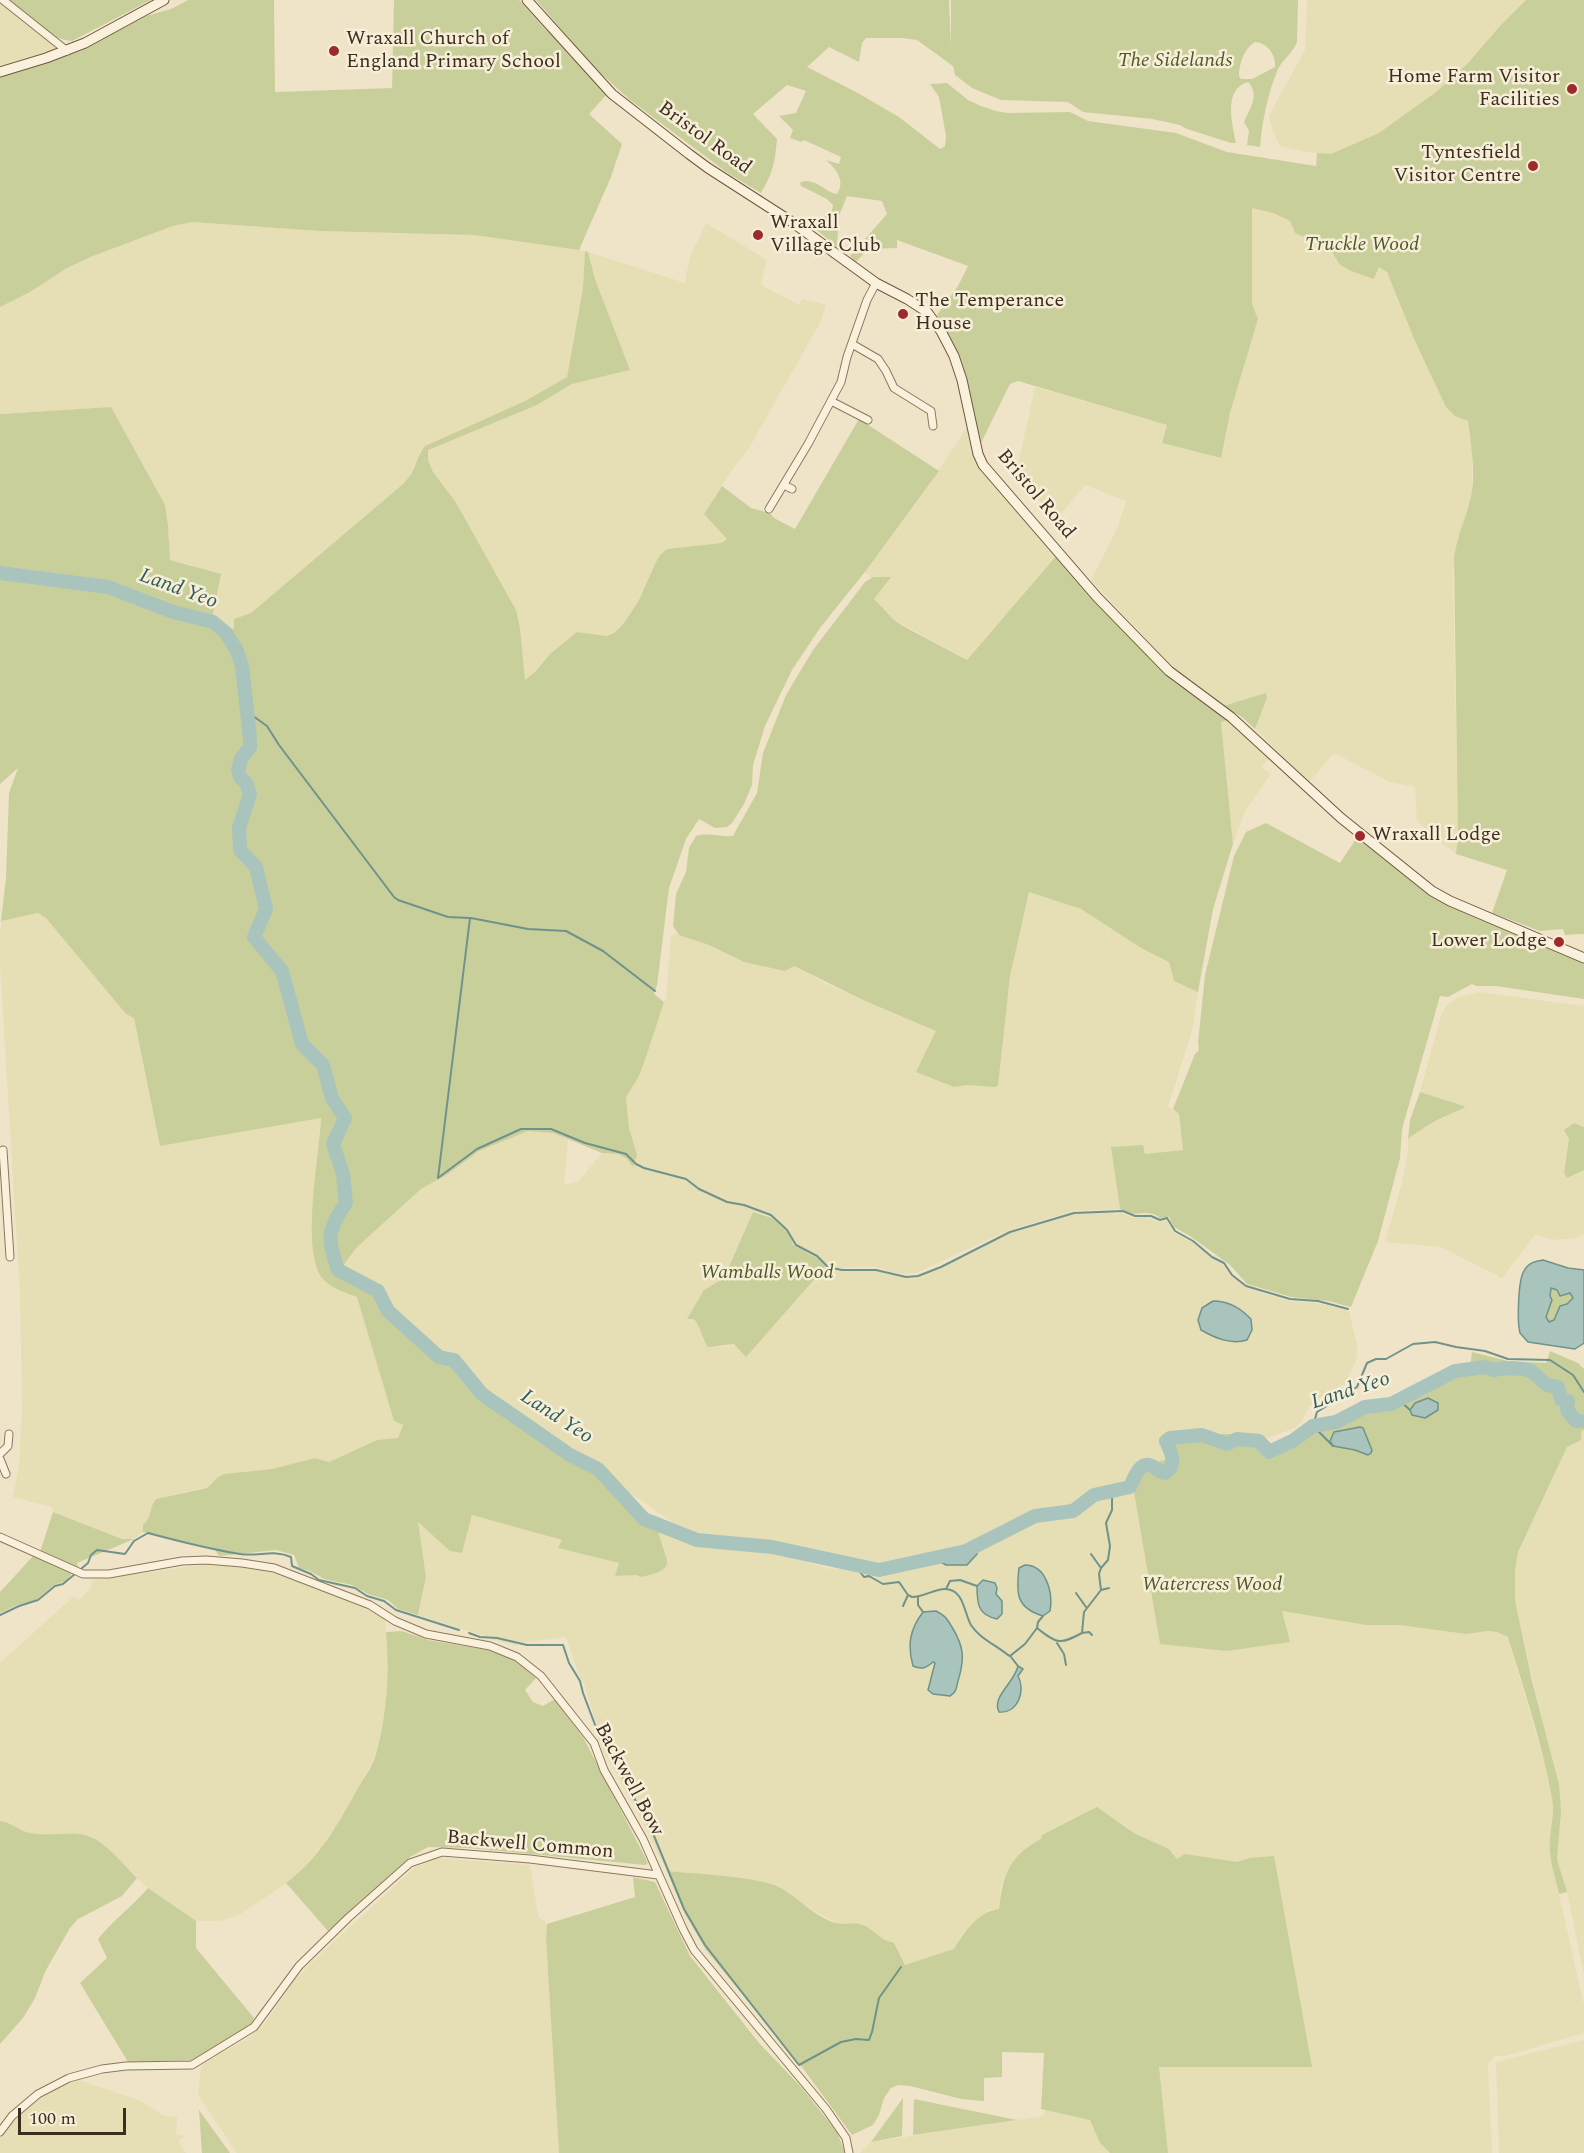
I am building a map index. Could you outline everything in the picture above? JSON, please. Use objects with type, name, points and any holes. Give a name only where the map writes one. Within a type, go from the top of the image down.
[{"type":"main road","points":[[0,72],[67,51],[132,19],[164,0]]},
{"type":"main road","name":"Bristol Road","points":[[527,0],[612,94],[708,168],[784,216],[876,283],[917,305],[934,320],[950,346],[958,366],[976,446],[983,465],[1098,597],[1169,671],[1231,717],[1341,818],[1432,891],[1464,908],[1584,958]]},
{"type":"street","points":[[3,0],[67,51]]},
{"type":"street","points":[[769,510],[841,382],[867,300],[876,283]]},
{"type":"street","points":[[852,345],[878,359],[894,387],[919,407],[932,412],[933,426]]},
{"type":"street","points":[[831,401],[866,416]]},
{"type":"street","points":[[784,485],[792,489]]},
{"type":"street","points":[[3,1150],[4,1240],[10,1257]]},
{"type":"street","points":[[0,1454],[8,1446],[9,1434]]},
{"type":"street","points":[[0,1459],[6,1474]]},
{"type":"street","name":"Backwell Bow","points":[[0,1537],[78,1573],[109,1574],[182,1561],[206,1560],[274,1568],[370,1605],[395,1620],[426,1634],[490,1646],[516,1657],[541,1676],[594,1743],[604,1770],[643,1839],[694,1950],[826,2109],[846,2138],[849,2153]]},
{"type":"street","name":"Backwell Common","points":[[0,2132],[12,2116],[38,2094],[69,2078],[102,2069],[126,2066],[192,2066],[254,2027],[299,1965],[410,1863],[442,1852],[530,1859],[658,1875]]},
{"type":"shaded area","points":[[0,0],[54,45],[54,49],[0,66]]},
{"type":"shaded area","points":[[1307,0],[1527,0],[1500,26],[1468,63],[1436,92],[1380,133],[1330,155],[1280,146],[1273,132],[1269,115],[1305,50]]},
{"type":"shaded area","points":[[1252,208],[1273,213],[1290,221],[1295,233],[1330,249],[1340,265],[1351,271],[1375,278],[1379,267],[1387,272],[1455,416],[1468,421],[1472,449],[1472,495],[1455,549],[1453,573],[1458,838],[1456,854],[1431,835],[1417,820],[1415,787],[1390,782],[1334,753],[1309,782],[1255,729],[1267,698],[1266,694],[1223,706],[1187,682],[1091,580],[1117,529],[1126,501],[1085,485],[1058,518],[1038,500],[1016,474],[1035,387],[1167,425],[1163,443],[1220,458],[1230,413],[1258,319],[1252,304]]},
{"type":"shaded area","points":[[192,222],[320,231],[474,235],[585,251],[583,288],[567,377],[525,401],[425,446],[420,452],[413,475],[251,613],[234,619],[235,628],[228,630],[212,618],[192,565],[170,560],[168,526],[111,407],[0,414],[0,307],[30,292],[67,268],[93,256],[173,226]]},
{"type":"shaded area","points":[[706,223],[767,260],[761,283],[763,286],[799,305],[802,299],[826,305],[820,323],[749,448],[729,474],[704,514],[728,539],[721,543],[667,549],[655,564],[639,600],[624,623],[614,633],[608,636],[577,632],[550,654],[524,681],[520,628],[455,501],[433,472],[428,460],[428,449],[537,405],[572,384],[630,370],[595,279],[588,252],[685,283],[690,256]]},
{"type":"shaded area","points":[[967,427],[975,458],[986,476],[1057,555],[967,660],[893,619],[874,600],[884,578],[870,577],[865,572],[925,491]]},
{"type":"shaded area","points":[[1227,720],[1270,758],[1261,767],[1271,774],[1245,811],[1233,844],[1221,721]]},
{"type":"shaded area","points":[[1029,891],[1081,909],[1141,948],[1169,962],[1174,981],[1198,992],[1192,1031],[1168,1107],[1179,1114],[1183,1150],[1145,1154],[1111,1147],[1120,1209],[1074,1211],[1009,1230],[916,1273],[901,1274],[875,1267],[831,1268],[876,1270],[902,1277],[918,1276],[972,1253],[1010,1232],[1074,1213],[1114,1212],[1114,1214],[1134,1218],[1145,1217],[1159,1222],[1167,1221],[1173,1232],[1222,1264],[1246,1288],[1290,1301],[1317,1303],[1349,1311],[1358,1350],[1346,1383],[1318,1399],[1309,1407],[1302,1421],[1295,1428],[1262,1440],[1244,1434],[1164,1441],[1166,1460],[1140,1465],[1125,1490],[1093,1493],[1071,1509],[1031,1515],[964,1548],[929,1557],[874,1565],[764,1543],[708,1538],[685,1531],[627,1491],[599,1467],[560,1444],[511,1410],[507,1413],[478,1396],[454,1364],[435,1357],[389,1318],[376,1292],[336,1270],[343,1266],[356,1248],[421,1189],[448,1174],[479,1151],[528,1131],[553,1133],[568,1140],[564,1185],[578,1182],[602,1153],[618,1154],[633,1166],[626,1097],[638,1078],[666,999],[671,937],[676,933],[709,945],[744,962],[794,966],[825,983],[934,1029],[937,1032],[917,1072],[954,1087],[997,1086],[1010,976]],"holes":[[[753,1212],[767,1215],[785,1230],[793,1245],[822,1261],[746,1357],[736,1345],[720,1347],[704,1342],[698,1324],[688,1318],[704,1290],[724,1278]]]},
{"type":"shaded area","points":[[39,913],[46,918],[126,1014],[134,1018],[160,1146],[321,1118],[312,1226],[335,1289],[357,1296],[394,1421],[403,1425],[398,1438],[377,1440],[329,1462],[315,1458],[272,1469],[224,1474],[207,1487],[156,1499],[149,1520],[143,1525],[143,1532],[134,1539],[122,1539],[53,1512],[52,1507],[13,1497],[19,1465],[22,1409],[20,1293],[0,937],[1,921]]},
{"type":"shaded area","points":[[1480,992],[1584,1006],[1584,1127],[1574,1123],[1564,1173],[1567,1178],[1584,1170],[1584,1234],[1577,1238],[1556,1240],[1535,1235],[1502,1278],[1441,1247],[1385,1242],[1402,1183],[1408,1139],[1422,1129],[1465,1108],[1420,1092],[1441,1016],[1446,1006],[1456,998]]},
{"type":"shaded area","points":[[1582,1430],[1584,1430],[1584,1974],[1567,1892],[1557,1859],[1559,1784],[1515,1600],[1515,1570],[1518,1552],[1567,1446],[1581,1440]]},
{"type":"shaded area","points":[[1133,1487],[1160,1644],[1289,1642],[1282,1611],[1366,1625],[1399,1625],[1466,1634],[1488,1631],[1508,1637],[1553,1801],[1551,1859],[1584,2005],[1584,2033],[1505,2056],[1495,2056],[1488,2064],[1492,2153],[1168,2153],[1158,2067],[1215,2066],[1249,1858],[1237,1862],[1185,1855],[1177,1859],[1169,1849],[1134,1833],[1110,1817],[1042,1839],[1026,1848],[1001,1886],[999,1909],[990,1910],[963,1932],[954,1950],[905,1965],[894,1943],[884,1941],[865,1926],[836,1923],[779,1887],[750,1880],[667,1871],[605,1754],[597,1735],[599,1734],[585,1686],[578,1673],[566,1637],[520,1643],[515,1646],[418,1615],[426,1577],[417,1521],[451,1551],[462,1552],[472,1515],[562,1540],[559,1548],[619,1563],[616,1576],[637,1575],[666,1554],[658,1528],[700,1543],[742,1547],[831,1569],[851,1568],[888,1573],[981,1550],[1034,1522],[1075,1513],[1101,1498],[1128,1495]]},
{"type":"shaded area","points":[[208,1564],[258,1569],[280,1575],[354,1602],[385,1618],[389,1662],[388,1697],[377,1753],[342,1818],[319,1853],[302,1871],[237,1916],[220,1921],[196,1921],[148,1888],[91,1836],[21,1832],[0,1821],[0,1663],[74,1596],[79,1600],[90,1589],[92,1580]]},
{"type":"shaded area","points":[[441,1858],[530,1865],[538,1916],[547,1924],[559,2153],[237,2153],[198,2095],[201,2067],[204,2063],[251,2036],[265,2023],[294,1981],[312,1962],[414,1868]]},
{"type":"shaded area","points":[[1584,2040],[1584,2153],[1499,2153],[1496,2062]]},
{"type":"shaded area","points":[[78,2080],[141,2101],[164,2116],[177,2117],[176,2134],[186,2136],[179,2142],[186,2153],[0,2153],[0,2138],[28,2108],[51,2091]]},
{"type":"shaded area","points":[[1045,2109],[1090,2120],[1100,2142],[1110,2153],[860,2153],[871,2142],[1044,2116]]},
{"type":"green space","points":[[10,0],[151,0],[72,41],[63,40],[47,31]]},
{"type":"green space","points":[[188,0],[274,0],[275,92],[392,88],[394,0],[519,0],[547,31],[549,29],[607,94],[589,114],[622,144],[611,177],[579,250],[474,235],[320,231],[192,222],[173,226],[93,256],[67,268],[30,292],[0,307],[0,77],[81,51],[146,16],[171,9]]},
{"type":"green space","points":[[536,0],[949,0],[951,48],[951,0],[1298,0],[1297,42],[1280,65],[1274,78],[1266,107],[1260,147],[1247,145],[1249,131],[1244,122],[1254,97],[1252,87],[1248,82],[1240,86],[1232,99],[1231,117],[1236,143],[1231,143],[1180,125],[1152,119],[1083,112],[1068,102],[1001,100],[972,88],[955,75],[953,66],[917,40],[866,38],[862,43],[859,62],[829,47],[807,67],[899,117],[940,149],[945,146],[946,136],[939,97],[930,84],[947,83],[968,100],[996,111],[1008,113],[1070,112],[1088,121],[1176,133],[1227,152],[1316,166],[1317,153],[1331,154],[1379,133],[1436,92],[1468,63],[1526,0],[1584,0],[1584,934],[1565,935],[1563,929],[1540,931],[1492,913],[1507,870],[1456,854],[1458,837],[1454,557],[1472,489],[1473,470],[1468,421],[1455,416],[1446,407],[1415,341],[1387,272],[1379,267],[1374,279],[1351,271],[1340,265],[1330,249],[1295,233],[1290,221],[1273,213],[1252,208],[1252,304],[1258,319],[1230,413],[1221,458],[1162,443],[1167,425],[1018,381],[1010,384],[979,447],[960,362],[937,315],[958,286],[968,266],[897,240],[897,248],[868,249],[856,262],[850,256],[887,214],[882,201],[847,196],[839,216],[837,247],[806,221],[827,215],[833,205],[827,199],[801,186],[800,183],[813,182],[837,194],[840,189],[840,180],[836,171],[826,160],[839,164],[841,157],[804,140],[801,142],[790,138],[793,130],[779,116],[796,113],[806,91],[787,85],[753,114],[777,139],[773,167],[761,193],[729,174],[630,100],[594,67]],"holes":[[[1255,42],[1267,47],[1272,54],[1275,67],[1252,79],[1241,79],[1240,67],[1245,52]]]},
{"type":"green space","points":[[585,251],[588,252],[595,279],[630,370],[572,384],[537,405],[428,450],[428,460],[433,472],[455,501],[516,610],[525,680],[550,654],[577,632],[607,636],[614,633],[624,623],[639,600],[655,564],[667,549],[721,543],[727,539],[704,514],[722,486],[751,508],[770,513],[774,518],[795,529],[859,419],[939,471],[868,568],[820,628],[792,670],[765,726],[753,765],[752,785],[732,823],[727,827],[715,828],[699,819],[686,839],[669,888],[654,994],[664,1002],[638,1078],[626,1097],[629,1128],[637,1155],[633,1167],[627,1159],[618,1154],[602,1153],[553,1133],[528,1131],[479,1151],[448,1174],[421,1189],[356,1248],[343,1266],[336,1270],[376,1292],[389,1318],[435,1357],[454,1364],[478,1396],[507,1413],[562,1454],[596,1475],[658,1528],[666,1555],[666,1566],[654,1574],[640,1577],[637,1575],[615,1576],[619,1563],[558,1548],[562,1540],[472,1515],[462,1553],[450,1551],[418,1522],[426,1577],[418,1615],[398,1609],[388,1600],[368,1594],[352,1585],[324,1579],[299,1568],[294,1555],[276,1550],[219,1556],[214,1548],[143,1532],[143,1525],[156,1499],[207,1488],[224,1474],[272,1469],[315,1458],[329,1462],[377,1440],[398,1438],[403,1425],[394,1421],[357,1297],[326,1282],[319,1273],[314,1258],[313,1198],[321,1118],[160,1146],[134,1018],[126,1014],[46,918],[38,913],[1,921],[6,878],[9,793],[18,768],[0,784],[0,414],[111,407],[165,505],[170,560],[221,574],[212,618],[228,630],[234,628],[234,619],[251,613],[403,484],[412,473],[425,446],[525,401],[567,377],[583,288]]},
{"type":"green space","points":[[1057,555],[1089,595],[1171,680],[1227,720],[1221,722],[1233,844],[1213,909],[1198,992],[1174,981],[1169,962],[1141,948],[1081,909],[1029,892],[1010,976],[998,1085],[995,1087],[968,1085],[954,1087],[916,1072],[936,1031],[863,1000],[794,966],[785,971],[744,962],[709,945],[679,935],[673,926],[676,894],[686,872],[689,848],[696,836],[705,834],[733,836],[757,793],[763,753],[786,695],[813,650],[865,582],[873,577],[891,577],[874,599],[903,626],[967,660]]},
{"type":"green space","points":[[1266,693],[1267,698],[1255,729],[1242,717],[1223,706]]},
{"type":"green space","points":[[1266,823],[1340,863],[1358,836],[1422,888],[1584,963],[1584,999],[1472,984],[1448,997],[1440,996],[1402,1129],[1400,1158],[1378,1241],[1351,1307],[1328,1301],[1291,1297],[1247,1284],[1230,1265],[1174,1227],[1169,1217],[1160,1218],[1146,1213],[1134,1214],[1120,1209],[1111,1147],[1143,1145],[1145,1154],[1183,1150],[1179,1114],[1173,1109],[1195,1054],[1199,1050],[1205,975],[1234,856],[1246,832]]},
{"type":"green space","points":[[1420,1092],[1465,1108],[1435,1121],[1408,1139],[1410,1120]]},
{"type":"green space","points":[[1574,1123],[1584,1127],[1584,1170],[1567,1178],[1564,1173],[1569,1139],[1564,1130]]},
{"type":"green space","name":"Wamballs Wood","points":[[753,1212],[772,1218],[790,1235],[793,1245],[822,1261],[826,1266],[746,1357],[734,1344],[708,1347],[696,1322],[693,1319],[687,1319],[704,1290],[724,1278]]},
{"type":"green space","points":[[1551,1288],[1565,1294],[1571,1293],[1573,1298],[1567,1304],[1560,1306],[1554,1320],[1549,1322],[1546,1317],[1552,1300]]},
{"type":"green space","name":"Watercress Wood","points":[[1550,1351],[1578,1363],[1584,1369],[1584,1430],[1582,1430],[1581,1440],[1567,1447],[1518,1552],[1515,1570],[1515,1600],[1532,1681],[1559,1784],[1561,1811],[1557,1859],[1567,1892],[1559,1894],[1550,1853],[1553,1803],[1548,1777],[1508,1637],[1488,1631],[1466,1634],[1399,1625],[1366,1625],[1282,1611],[1290,1642],[1227,1651],[1160,1644],[1132,1481],[1140,1465],[1165,1460],[1164,1441],[1167,1434],[1244,1434],[1262,1440],[1269,1453],[1295,1442],[1314,1429],[1334,1424],[1365,1409],[1392,1407],[1449,1376],[1469,1376],[1472,1352],[1508,1361],[1546,1363]]},
{"type":"green space","points":[[53,1512],[122,1539],[134,1539],[77,1563],[79,1569],[40,1552]]},
{"type":"green space","points":[[34,1555],[72,1573],[66,1581],[54,1585],[36,1600],[0,1613],[0,1592]]},
{"type":"green space","points":[[402,1631],[428,1640],[505,1655],[514,1659],[536,1678],[525,1690],[533,1702],[543,1706],[555,1699],[583,1737],[648,1863],[645,1865],[468,1848],[428,1847],[410,1857],[328,1931],[286,1883],[309,1863],[327,1840],[374,1761],[387,1691],[386,1632]]},
{"type":"green space","points":[[1097,1807],[1134,1833],[1169,1849],[1177,1859],[1185,1854],[1237,1862],[1249,1858],[1274,1856],[1312,2067],[1159,2067],[1168,2153],[1110,2153],[1100,2143],[1090,2120],[1041,2109],[1044,2053],[1002,2052],[1002,2077],[984,2078],[984,2101],[961,2099],[898,2085],[891,2088],[884,2098],[873,2125],[852,2135],[805,2071],[706,1950],[685,1914],[667,1871],[742,1878],[771,1884],[781,1888],[828,1920],[838,1924],[863,1925],[885,1940],[894,1943],[905,1965],[954,1949],[978,1918],[999,1909],[1006,1876],[1022,1852],[1041,1839],[1042,1835]]},
{"type":"green space","points":[[0,1821],[30,1833],[78,1834],[95,1839],[110,1850],[137,1878],[122,1896],[78,1919],[70,1928],[46,1970],[35,1998],[23,2018],[0,2044]]},
{"type":"green space","points":[[633,1877],[655,1882],[690,1956],[759,2043],[802,2088],[837,2132],[845,2153],[559,2153],[547,1924],[635,1897]]},
{"type":"green space","points":[[148,1888],[196,1921],[196,1948],[254,2018],[249,2027],[195,2060],[128,2062],[80,1983],[107,1958],[98,1939]]},
{"type":"green space","points":[[903,2098],[902,2136],[871,2142]]},
{"type":"green space","points":[[914,2099],[1017,2120],[913,2135]]},
{"type":"green space","points":[[199,2110],[230,2153],[202,2153]]},
{"type":"water","points":[[1543,1260],[1568,1268],[1584,1270],[1584,1343],[1575,1349],[1528,1342],[1520,1333],[1519,1301],[1522,1276],[1528,1266]],"holes":[[[1551,1288],[1557,1290],[1560,1296],[1570,1293],[1573,1298],[1567,1304],[1560,1306],[1554,1320],[1549,1322],[1546,1317],[1552,1300]]]},
{"type":"water","points":[[1213,1301],[1234,1306],[1251,1319],[1252,1330],[1247,1340],[1235,1342],[1223,1340],[1201,1330],[1198,1320],[1202,1308]]},
{"type":"water","points":[[1428,1398],[1438,1403],[1438,1410],[1425,1418],[1412,1415],[1410,1410],[1415,1403]]},
{"type":"water","points":[[1363,1428],[1372,1450],[1368,1455],[1333,1446],[1330,1441],[1334,1432]]},
{"type":"water","points":[[978,1545],[977,1554],[967,1565],[946,1565],[934,1558],[966,1551]]},
{"type":"water","points":[[1025,1565],[1039,1570],[1047,1582],[1051,1604],[1050,1611],[1043,1616],[1027,1609],[1020,1598],[1019,1568]]},
{"type":"water","points":[[983,1580],[995,1583],[996,1594],[1002,1601],[1002,1614],[997,1619],[986,1615],[980,1608],[977,1586]]},
{"type":"water","points":[[936,1611],[949,1622],[959,1641],[962,1653],[962,1666],[956,1688],[950,1696],[933,1694],[928,1690],[935,1663],[919,1668],[913,1666],[911,1658],[910,1644],[915,1625],[923,1612]]},
{"type":"water","points":[[1018,1666],[1023,1669],[1018,1676],[1021,1688],[1019,1700],[1006,1712],[999,1712],[998,1701]]},
{"type":"waterway","name":"Land Yeo","points":[[0,573],[108,587],[173,612],[213,622],[226,633],[237,651],[242,666],[250,738],[250,747],[241,759],[238,770],[250,794],[239,828],[240,850],[256,867],[266,909],[254,937],[282,971],[302,1044],[323,1065],[332,1098],[345,1118],[333,1144],[343,1174],[346,1203],[335,1221],[331,1235],[332,1250],[338,1270],[378,1291],[388,1311],[439,1357],[454,1360],[482,1394],[570,1455],[598,1469],[644,1519],[697,1540],[772,1547],[879,1570],[966,1551],[1035,1516],[1073,1511],[1094,1495],[1130,1487],[1138,1471],[1144,1465],[1152,1466],[1165,1473],[1172,1462],[1166,1441],[1170,1438],[1202,1435],[1227,1444],[1237,1439],[1259,1441],[1269,1452],[1294,1440],[1313,1426],[1336,1422],[1365,1407],[1391,1404],[1455,1371],[1486,1367],[1493,1370],[1505,1368],[1531,1371],[1547,1385],[1558,1387],[1561,1399],[1568,1401],[1567,1410],[1576,1421],[1584,1421]]},
{"type":"waterway","points":[[246,711],[267,726],[394,897],[448,917],[470,918],[438,1178],[477,1149],[521,1129],[551,1129],[585,1143],[626,1154],[644,1168],[686,1179],[699,1189],[727,1202],[744,1205],[771,1215],[787,1230],[796,1245],[817,1256],[828,1267],[842,1270],[876,1270],[906,1277],[918,1276],[941,1267],[1010,1232],[1074,1213],[1123,1211],[1135,1216],[1151,1216],[1160,1220],[1167,1218],[1175,1231],[1224,1263],[1232,1275],[1246,1286],[1290,1299],[1318,1301],[1348,1309]]},
{"type":"waterway","points":[[471,918],[528,929],[566,931],[603,951],[655,991]]},
{"type":"waterway","points":[[1313,1426],[1317,1412],[1357,1387],[1367,1363],[1376,1359],[1386,1359],[1413,1344],[1435,1342],[1485,1351],[1508,1359],[1550,1360],[1573,1375],[1584,1392]]},
{"type":"waterway","points":[[1399,1400],[1410,1410]]},
{"type":"waterway","points":[[1310,1428],[1318,1431],[1333,1446]]},
{"type":"waterway","points":[[853,1563],[864,1577],[869,1576],[883,1584],[899,1582],[912,1597],[941,1589],[951,1590],[960,1597],[974,1630],[1010,1656],[1025,1644],[1037,1628],[1054,1640],[1068,1640],[1082,1633],[1084,1612],[1101,1590],[1099,1574],[1108,1560],[1110,1546],[1106,1523],[1112,1510],[1112,1495],[1119,1489]]},
{"type":"waterway","points":[[0,1615],[38,1600],[55,1586],[63,1584],[88,1563],[91,1555],[97,1550],[125,1554],[134,1541],[148,1533],[240,1554],[285,1555],[291,1557],[292,1566],[319,1580],[355,1588],[367,1596],[384,1601],[396,1610],[459,1630]]},
{"type":"waterway","points":[[1091,1554],[1101,1568]]},
{"type":"waterway","points":[[946,1589],[950,1581],[960,1580],[977,1586]]},
{"type":"waterway","points":[[1101,1590],[1109,1588]]},
{"type":"waterway","points":[[1076,1593],[1086,1607]]},
{"type":"waterway","points":[[903,1606],[908,1595]]},
{"type":"waterway","points":[[918,1597],[918,1605],[923,1612]]},
{"type":"waterway","points":[[1037,1628],[1043,1616]]},
{"type":"waterway","points":[[1082,1633],[1089,1632],[1092,1635]]},
{"type":"waterway","points":[[469,1633],[527,1645],[563,1645],[569,1663],[580,1681],[597,1730]]},
{"type":"waterway","points":[[1057,1643],[1064,1654],[1066,1665]]},
{"type":"waterway","points":[[1011,1657],[1018,1666]]},
{"type":"waterway","points":[[605,1744],[652,1831],[684,1909],[705,1945],[799,2065],[841,2042],[856,2039],[869,2040],[879,1998],[901,1967]]},
{"type":"place","name":"Wraxall Church of England Primary School","points":[[334,51]]},
{"type":"place","name":"Home Farm Visitor Facilities","points":[[1572,89]]},
{"type":"place","name":"Tyntesfield Visitor Centre","points":[[1533,166]]},
{"type":"place","name":"Wraxall Village Club","points":[[758,235]]},
{"type":"place","name":"The Temperance House","points":[[903,314]]},
{"type":"place","name":"Wraxall Lodge","points":[[1360,836]]},
{"type":"place","name":"Lower Lodge","points":[[1559,942]]},
{"type":"park label","name":"The Sidelands","points":[[1175,62]]},
{"type":"park label","name":"Truckle Wood","points":[[1362,246]]}]
